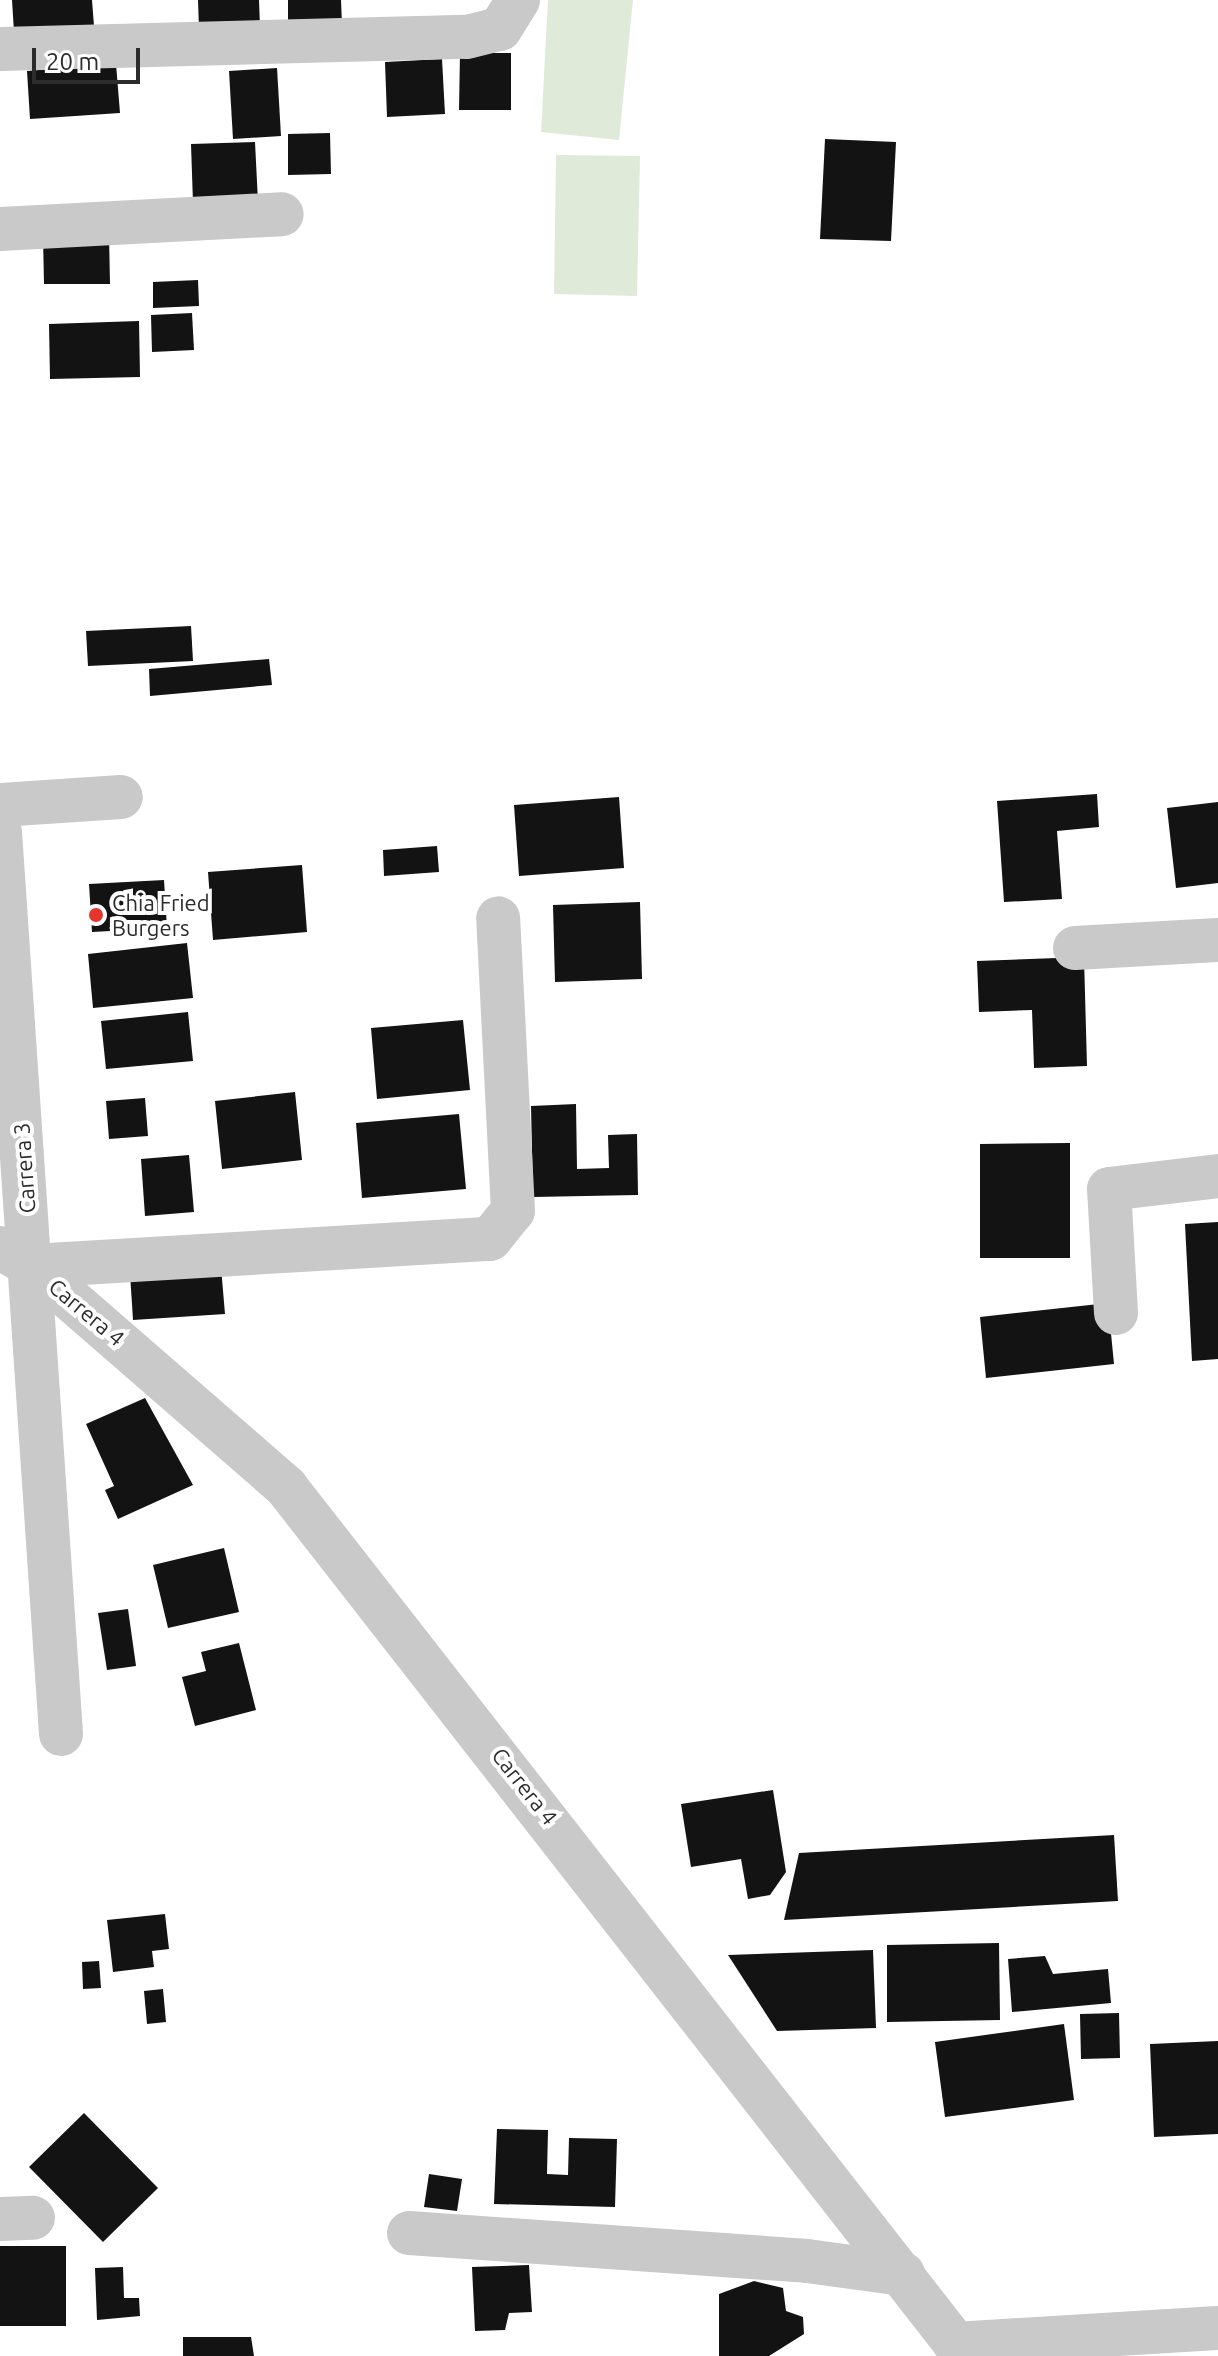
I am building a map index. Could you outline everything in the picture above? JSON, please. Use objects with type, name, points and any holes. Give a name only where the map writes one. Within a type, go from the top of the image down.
[{"type":"street","points":[[0,49],[467,37],[500,29],[518,0]]},
{"type":"street","points":[[0,229],[282,214]]},
{"type":"street","points":[[0,805],[121,797]]},
{"type":"street","name":"Carrera 3","points":[[0,832],[16,1257],[61,1734]]},
{"type":"street","points":[[16,1257],[490,1239],[513,1211],[498,918]]},
{"type":"street","points":[[1075,948],[1218,940]]},
{"type":"street","points":[[1116,1313],[1108,1196],[1116,1185],[1218,1176]]},
{"type":"street","name":"Carrera 4","points":[[16,1257],[286,1487],[960,2350]]},
{"type":"street","points":[[409,2233],[807,2261],[903,2274]]},
{"type":"street","points":[[960,2350],[1218,2328]]},
{"type":"green space","points":[[548,0],[633,0],[619,140],[541,132]]},
{"type":"green space","points":[[556,155],[640,156],[637,296],[554,294]]},
{"type":"building","points":[[12,0],[92,0],[94,26],[14,32]]},
{"type":"building","points":[[198,0],[259,0],[260,27],[199,29]]},
{"type":"building","points":[[288,0],[341,0],[342,25],[288,28]]},
{"type":"building","points":[[460,53],[511,53],[511,110],[459,110]]},
{"type":"building","points":[[442,59],[445,114],[387,117],[385,62]]},
{"type":"building","points":[[116,64],[120,113],[30,119],[27,71]]},
{"type":"building","points":[[277,68],[281,136],[233,139],[229,71]]},
{"type":"building","points":[[330,133],[331,174],[288,175],[288,134]]},
{"type":"building","points":[[825,139],[896,142],[891,241],[820,239]]},
{"type":"building","points":[[255,142],[258,202],[193,203],[191,144]]},
{"type":"building","points":[[109,234],[110,284],[44,284],[43,235]]},
{"type":"building","points":[[198,280],[199,306],[153,308],[153,282]]},
{"type":"building","points":[[192,313],[194,350],[152,352],[151,315]]},
{"type":"building","points":[[139,321],[140,377],[50,379],[49,324]]},
{"type":"building","points":[[191,626],[193,661],[88,666],[86,631]]},
{"type":"building","points":[[269,659],[272,685],[150,696],[149,669]]},
{"type":"building","points":[[1097,794],[1099,827],[1057,831],[1062,899],[1004,902],[997,801]]},
{"type":"building","points":[[619,797],[624,868],[519,876],[514,805]]},
{"type":"building","points":[[1218,802],[1218,883],[1176,888],[1167,808]]},
{"type":"building","points":[[437,846],[439,872],[384,876],[383,850]]},
{"type":"building","points":[[302,865],[307,932],[213,940],[208,872]]},
{"type":"building","points":[[164,880],[167,928],[92,932],[89,884]]},
{"type":"building","points":[[640,902],[642,979],[555,982],[553,905]]},
{"type":"building","points":[[187,943],[193,998],[93,1008],[88,954]]},
{"type":"building","points":[[1084,957],[1087,1066],[1034,1068],[1032,1010],[979,1012],[977,961]]},
{"type":"building","points":[[188,1012],[193,1061],[106,1069],[101,1021]]},
{"type":"building","points":[[463,1020],[470,1090],[377,1099],[371,1028]]},
{"type":"building","points":[[295,1092],[302,1160],[222,1169],[215,1101]]},
{"type":"building","points":[[145,1098],[148,1136],[109,1139],[106,1101]]},
{"type":"building","points":[[576,1104],[577,1169],[609,1168],[608,1135],[637,1134],[638,1195],[533,1197],[531,1106]]},
{"type":"building","points":[[459,1114],[466,1189],[362,1198],[356,1123]]},
{"type":"building","points":[[1070,1143],[1070,1258],[980,1258],[980,1144]]},
{"type":"building","points":[[189,1155],[194,1212],[145,1216],[141,1159]]},
{"type":"building","points":[[1218,1222],[1218,1359],[1192,1361],[1185,1224]]},
{"type":"building","points":[[221,1267],[225,1314],[133,1320],[130,1273]]},
{"type":"building","points":[[1108,1303],[1114,1364],[986,1378],[980,1317]]},
{"type":"building","points":[[145,1398],[193,1485],[118,1519],[105,1490],[114,1486],[86,1424]]},
{"type":"building","points":[[224,1548],[239,1612],[168,1628],[153,1565]]},
{"type":"building","points":[[128,1609],[136,1666],[107,1670],[98,1613]]},
{"type":"building","points":[[239,1643],[256,1710],[195,1726],[182,1677],[206,1671],[201,1652]]},
{"type":"building","points":[[773,1790],[786,1872],[770,1895],[748,1899],[741,1859],[691,1867],[681,1804]]},
{"type":"building","points":[[1114,1835],[1118,1901],[784,1920],[799,1853]]},
{"type":"building","points":[[165,1914],[169,1949],[152,1951],[154,1967],[113,1972],[107,1920]]},
{"type":"building","points":[[999,1943],[1000,2020],[887,2022],[887,1945]]},
{"type":"building","points":[[873,1950],[876,2028],[777,2031],[728,1955]]},
{"type":"building","points":[[1045,1956],[1053,1974],[1108,1969],[1111,2003],[1012,2012],[1008,1959]]},
{"type":"building","points":[[99,1961],[101,1988],[83,1989],[82,1962]]},
{"type":"building","points":[[163,1989],[166,2022],[147,2024],[144,1991]]},
{"type":"building","points":[[1119,2013],[1120,2058],[1081,2059],[1080,2014]]},
{"type":"building","points":[[1064,2024],[1074,2100],[945,2117],[935,2042]]},
{"type":"building","points":[[1218,2041],[1218,2134],[1154,2137],[1150,2044]]},
{"type":"building","points":[[84,2113],[158,2188],[103,2242],[29,2167]]},
{"type":"building","points":[[497,2129],[548,2130],[547,2174],[568,2175],[569,2138],[617,2139],[615,2207],[494,2204]]},
{"type":"building","points":[[429,2174],[462,2179],[457,2211],[424,2207]]},
{"type":"building","points":[[0,2246],[66,2246],[66,2326],[0,2326]]},
{"type":"building","points":[[529,2265],[532,2312],[509,2313],[505,2330],[475,2331],[472,2267]]},
{"type":"building","points":[[123,2267],[124,2298],[139,2298],[140,2316],[97,2320],[95,2268]]},
{"type":"building","points":[[754,2281],[783,2288],[786,2311],[803,2317],[804,2334],[769,2356],[719,2356],[719,2294]]},
{"type":"building","points":[[183,2337],[251,2337],[254,2356],[183,2356]]},
{"type":"place","name":"Chia Fried Burgers","points":[[96,915]]}]
